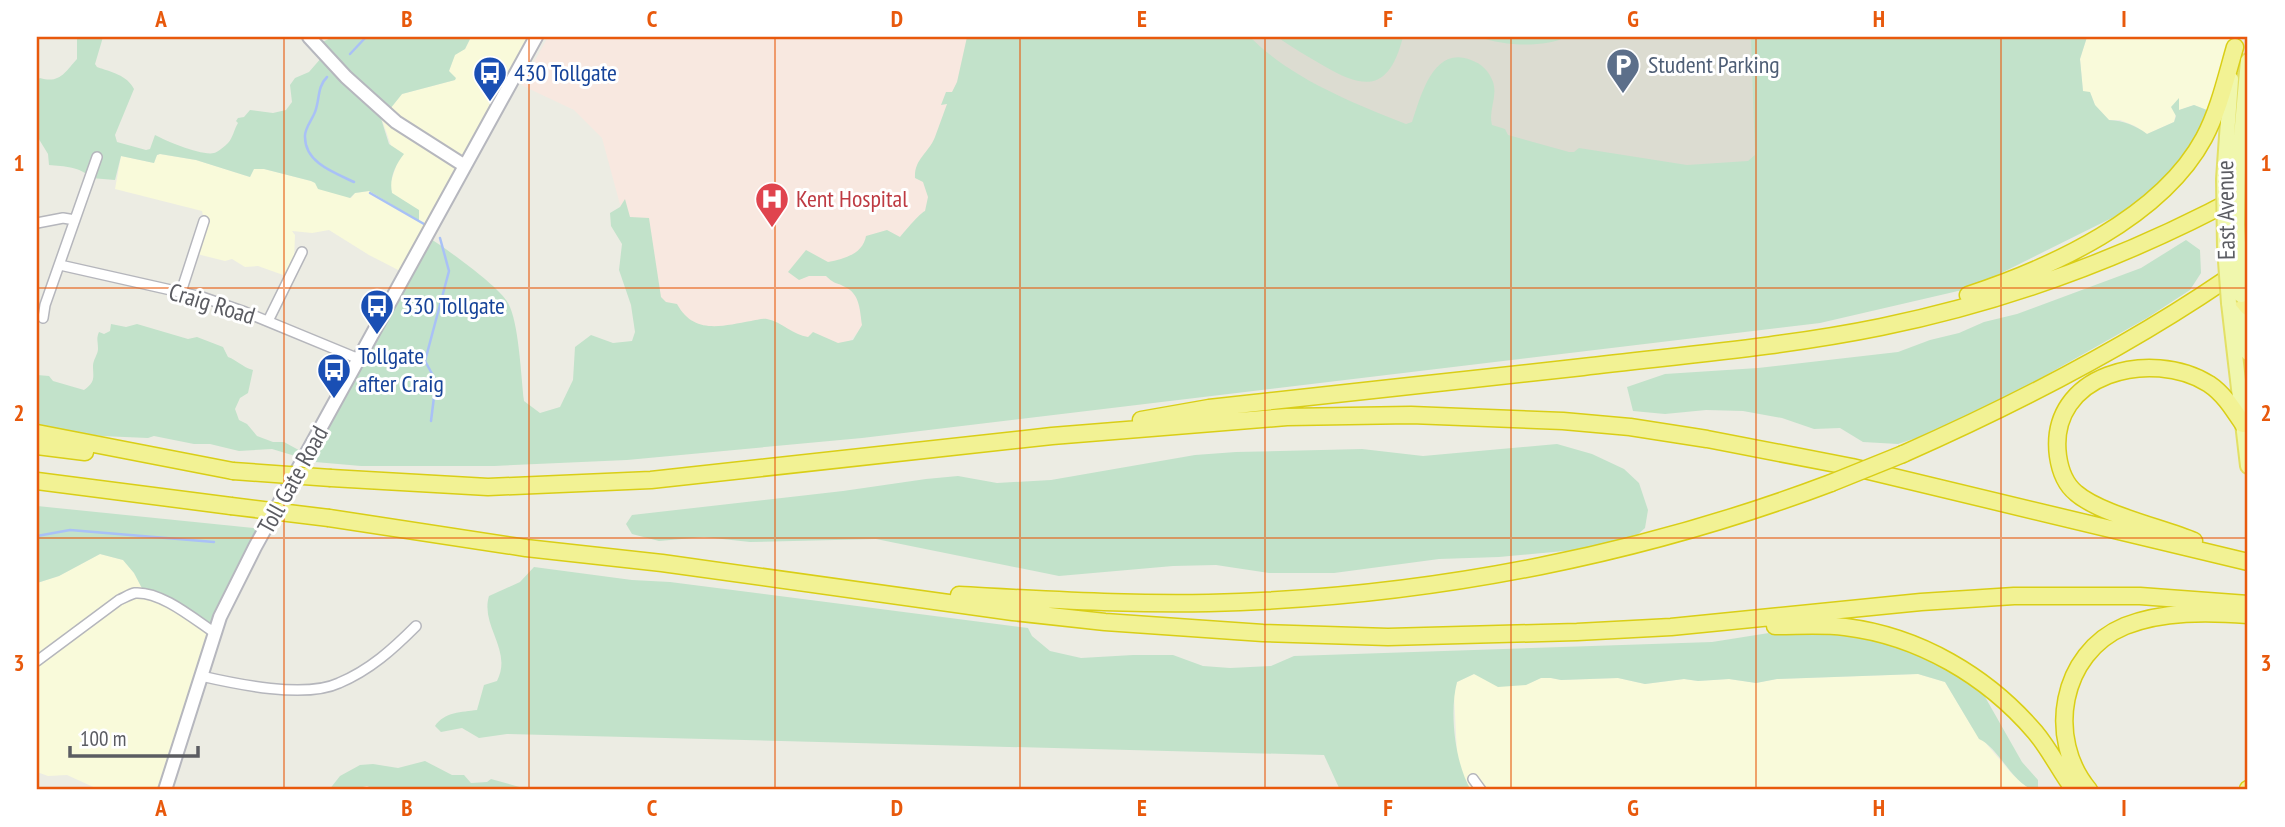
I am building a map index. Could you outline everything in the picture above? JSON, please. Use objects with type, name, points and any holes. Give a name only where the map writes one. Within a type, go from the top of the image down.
[{"type":"highway","points":[[1821,338],[1951,301],[2001,283],[2070,252],[2125,220],[2166,186],[2197,151],[2217,109],[2236,42]]},
{"type":"highway","points":[[1052,436],[1209,408],[1821,338],[1932,315],[2031,286],[2146,242],[2248,192]]},
{"type":"highway","points":[[859,591],[1169,603],[1281,600],[1363,593],[1496,574],[1608,551],[1717,522],[1831,483],[1988,416],[2070,374],[2151,327],[2248,264]]},
{"type":"highway","points":[[2244,424],[2222,395],[2209,385],[2178,372],[2145,368],[2107,375],[2086,387],[2068,407],[2060,426],[2058,443],[2063,475],[2081,497],[2104,509],[2168,530],[2247,562]]},
{"type":"highway","points":[[37,446],[233,471],[488,487],[651,480],[1052,436],[1255,419],[1359,415],[1563,421],[1630,427],[1707,439],[1852,467],[2247,562]]},
{"type":"highway","points":[[37,433],[233,471]]},
{"type":"highway","points":[[37,481],[1075,619],[1263,633],[1451,637],[1640,629],[1829,626],[1862,630],[1913,645],[1966,671],[2010,705],[2047,747],[2074,790]]},
{"type":"highway","points":[[37,492],[149,495]]},
{"type":"highway","points":[[1640,629],[1921,602],[2004,597],[2129,596],[2248,604]]},
{"type":"highway","points":[[2089,790],[2070,758],[2063,719],[2066,697],[2074,675],[2093,649],[2117,630],[2146,620],[2186,614],[2248,615]]},
{"type":"main road","points":[[309,37],[346,77],[390,117],[465,166]]},
{"type":"main road","name":"Toll Gate Road","points":[[165,790],[220,617],[255,547],[536,37]]},
{"type":"main road","name":"East Avenue","points":[[2236,42],[2224,178],[2225,247],[2240,301],[2248,352]]},
{"type":"main road","name":"East Avenue","points":[[2248,61],[2238,169],[2237,225],[2248,466]]},
{"type":"street","points":[[43,318],[45,305],[97,157]]},
{"type":"street","points":[[37,223],[63,218],[75,219]]},
{"type":"street","points":[[181,292],[204,221]]},
{"type":"street","points":[[268,321],[302,252]]},
{"type":"street","name":"Craig Road","points":[[60,264],[181,292],[245,312],[359,359]]},
{"type":"street","points":[[37,661],[119,600],[134,593],[175,605],[215,633]]},
{"type":"street","points":[[201,676],[246,687],[273,689],[337,685],[383,658],[416,626]]},
{"type":"street","points":[[1473,779],[1481,790]]},
{"type":"shaded area","points":[[74,37],[103,37],[95,64],[123,77],[134,89],[115,135],[117,142],[146,150],[150,149],[155,135],[208,153],[216,152],[228,143],[238,118],[244,117],[250,110],[273,113],[286,110],[292,102],[290,85],[295,78],[309,72],[322,57],[314,46],[333,37],[471,37],[465,49],[455,55],[449,71],[455,80],[402,94],[386,114],[378,109],[389,144],[404,154],[394,172],[392,193],[419,210],[419,221],[369,191],[355,193],[350,198],[318,189],[311,181],[264,169],[254,169],[250,177],[196,160],[160,154],[154,163],[121,156],[115,180],[91,178],[77,169],[49,165],[48,154],[37,136],[37,80],[57,78],[77,59],[77,39]]},
{"type":"shaded area","points":[[471,37],[537,37],[406,274],[329,230],[312,233],[292,231],[295,235],[294,261],[286,276],[258,266],[245,267],[232,259],[225,261],[193,253],[204,221],[202,211],[115,189],[121,156],[154,163],[160,154],[196,160],[250,177],[254,168],[264,169],[311,181],[351,198],[355,193],[369,191],[415,217],[418,210],[392,193],[390,185],[397,163],[378,108],[386,114],[402,94],[455,80],[449,71],[455,54],[465,49]]},
{"type":"shaded area","name":"Kent Hospital","points":[[548,37],[976,37],[955,161],[867,322],[839,353],[694,338],[645,297],[602,138],[574,110],[521,85]]},
{"type":"shaded area","points":[[967,37],[1250,37],[1303,77],[1406,124],[1412,122],[1425,87],[1438,66],[1458,57],[1479,64],[1489,74],[1494,87],[1492,125],[1505,129],[1508,135],[1569,152],[1579,148],[1687,165],[1748,161],[1755,155],[1751,37],[2087,37],[2080,59],[2083,91],[2090,92],[2095,105],[2109,120],[2129,124],[2147,134],[2174,122],[2176,116],[2171,107],[2179,98],[2179,110],[2194,105],[2212,112],[2205,132],[2148,200],[1971,288],[1820,323],[862,438],[627,460],[494,466],[361,466],[315,462],[272,449],[239,451],[154,436],[101,436],[37,426],[37,375],[49,376],[53,381],[84,390],[93,379],[99,332],[104,334],[110,331],[111,324],[126,327],[137,324],[188,339],[197,337],[223,347],[228,357],[253,370],[248,393],[240,398],[235,409],[239,420],[247,424],[257,436],[273,442],[284,442],[306,454],[428,237],[483,278],[508,303],[517,336],[524,401],[540,413],[560,407],[573,380],[575,347],[591,335],[613,343],[632,341],[635,332],[631,305],[619,270],[622,244],[611,226],[610,213],[620,207],[625,199],[630,217],[649,218],[661,297],[666,302],[677,304],[692,320],[700,324],[719,326],[765,319],[803,336],[808,337],[813,332],[838,343],[853,340],[862,325],[855,295],[826,276],[809,276],[799,280],[788,272],[806,250],[828,262],[857,251],[866,236],[887,230],[900,237],[925,211],[928,197],[923,182],[915,178],[915,171],[935,137],[947,104],[941,105],[946,92],[952,92],[957,82]]},
{"type":"shaded area","points":[[1232,37],[1757,37],[1757,163],[1687,170],[1365,130]]},
{"type":"shaded area","points":[[1277,37],[1403,37],[1391,67],[1374,81],[1364,82],[1339,74]]},
{"type":"shaded area","points":[[1480,37],[1566,37],[1547,43],[1523,44]]},
{"type":"shaded area","points":[[2087,37],[2234,37],[2232,53],[2212,112],[2194,105],[2179,110],[2179,99],[2174,122],[2147,134],[2120,120],[2109,120],[2095,105],[2090,92],[2083,92],[2080,59]]},
{"type":"shaded area","points":[[2186,240],[2200,250],[2201,273],[2190,290],[2147,318],[2009,396],[1934,432],[1898,444],[1863,442],[1840,428],[1814,429],[1782,418],[1743,411],[1706,410],[1665,414],[1633,411],[1627,387],[1665,374],[1758,368],[1898,352],[1959,333],[1984,322],[2017,314],[2141,268]]},
{"type":"shaded area","points":[[1557,444],[1592,454],[1624,469],[1639,483],[1648,510],[1645,528],[1635,537],[1586,549],[1439,559],[1334,573],[1269,573],[1216,565],[1059,576],[876,539],[750,542],[704,537],[659,541],[632,534],[626,524],[632,515],[926,479],[958,476],[997,483],[1051,480],[1195,455],[1362,449],[1423,456]]},
{"type":"shaded area","points":[[37,506],[264,529],[216,630],[145,594],[134,573],[123,560],[100,554],[59,576],[37,583]]},
{"type":"shaded area","points":[[100,554],[123,560],[134,573],[145,594],[210,629],[166,790],[100,790],[67,775],[48,776],[37,772],[37,583],[59,576]]},
{"type":"shaded area","points":[[534,567],[1028,628],[1032,636],[1050,651],[1081,658],[1173,655],[1203,666],[1230,668],[1271,666],[1294,656],[1712,642],[1795,629],[1881,637],[1976,681],[2022,762],[2038,780],[2038,790],[2022,783],[1994,751],[1979,739],[1945,682],[1918,674],[1777,679],[1756,683],[1729,679],[1684,679],[1645,684],[1618,678],[1541,678],[1526,685],[1498,687],[1474,674],[1457,682],[1454,708],[1457,752],[1471,790],[1340,790],[1324,755],[507,734],[479,738],[462,728],[441,732],[435,726],[443,718],[477,710],[484,685],[497,681],[501,670],[499,648],[487,607],[489,596],[520,582]]},
{"type":"shaded area","points":[[1474,674],[1507,685],[1525,685],[1541,678],[1618,678],[1645,684],[1684,679],[1729,679],[1756,683],[1777,679],[1918,674],[1945,682],[1972,727],[2012,774],[2031,790],[1470,790],[1460,769],[1457,753],[1454,695],[1457,682]]},
{"type":"shaded area","points":[[425,761],[452,775],[464,775],[471,783],[487,782],[491,779],[530,790],[376,790],[367,786],[350,790],[329,790],[340,776],[360,765],[398,768]]},
{"type":"waterway","points":[[350,54],[366,37]]},
{"type":"waterway","points":[[327,77],[306,131],[306,146],[322,166],[354,182]]},
{"type":"waterway","points":[[370,193],[424,224]]},
{"type":"waterway","points":[[431,421],[436,381],[425,361],[449,271],[440,238]]},
{"type":"waterway","points":[[37,536],[70,530],[214,542]]},
{"type":"place","name":"Student Parking","points":[[1623,95]]},
{"type":"place","name":"430 Tollgate","points":[[490,103]]},
{"type":"place","name":"Kent Hospital","points":[[772,229]]},
{"type":"place","name":"330 Tollgate","points":[[377,336]]},
{"type":"place","name":"Tollgate after Craig","points":[[334,400]]}]
